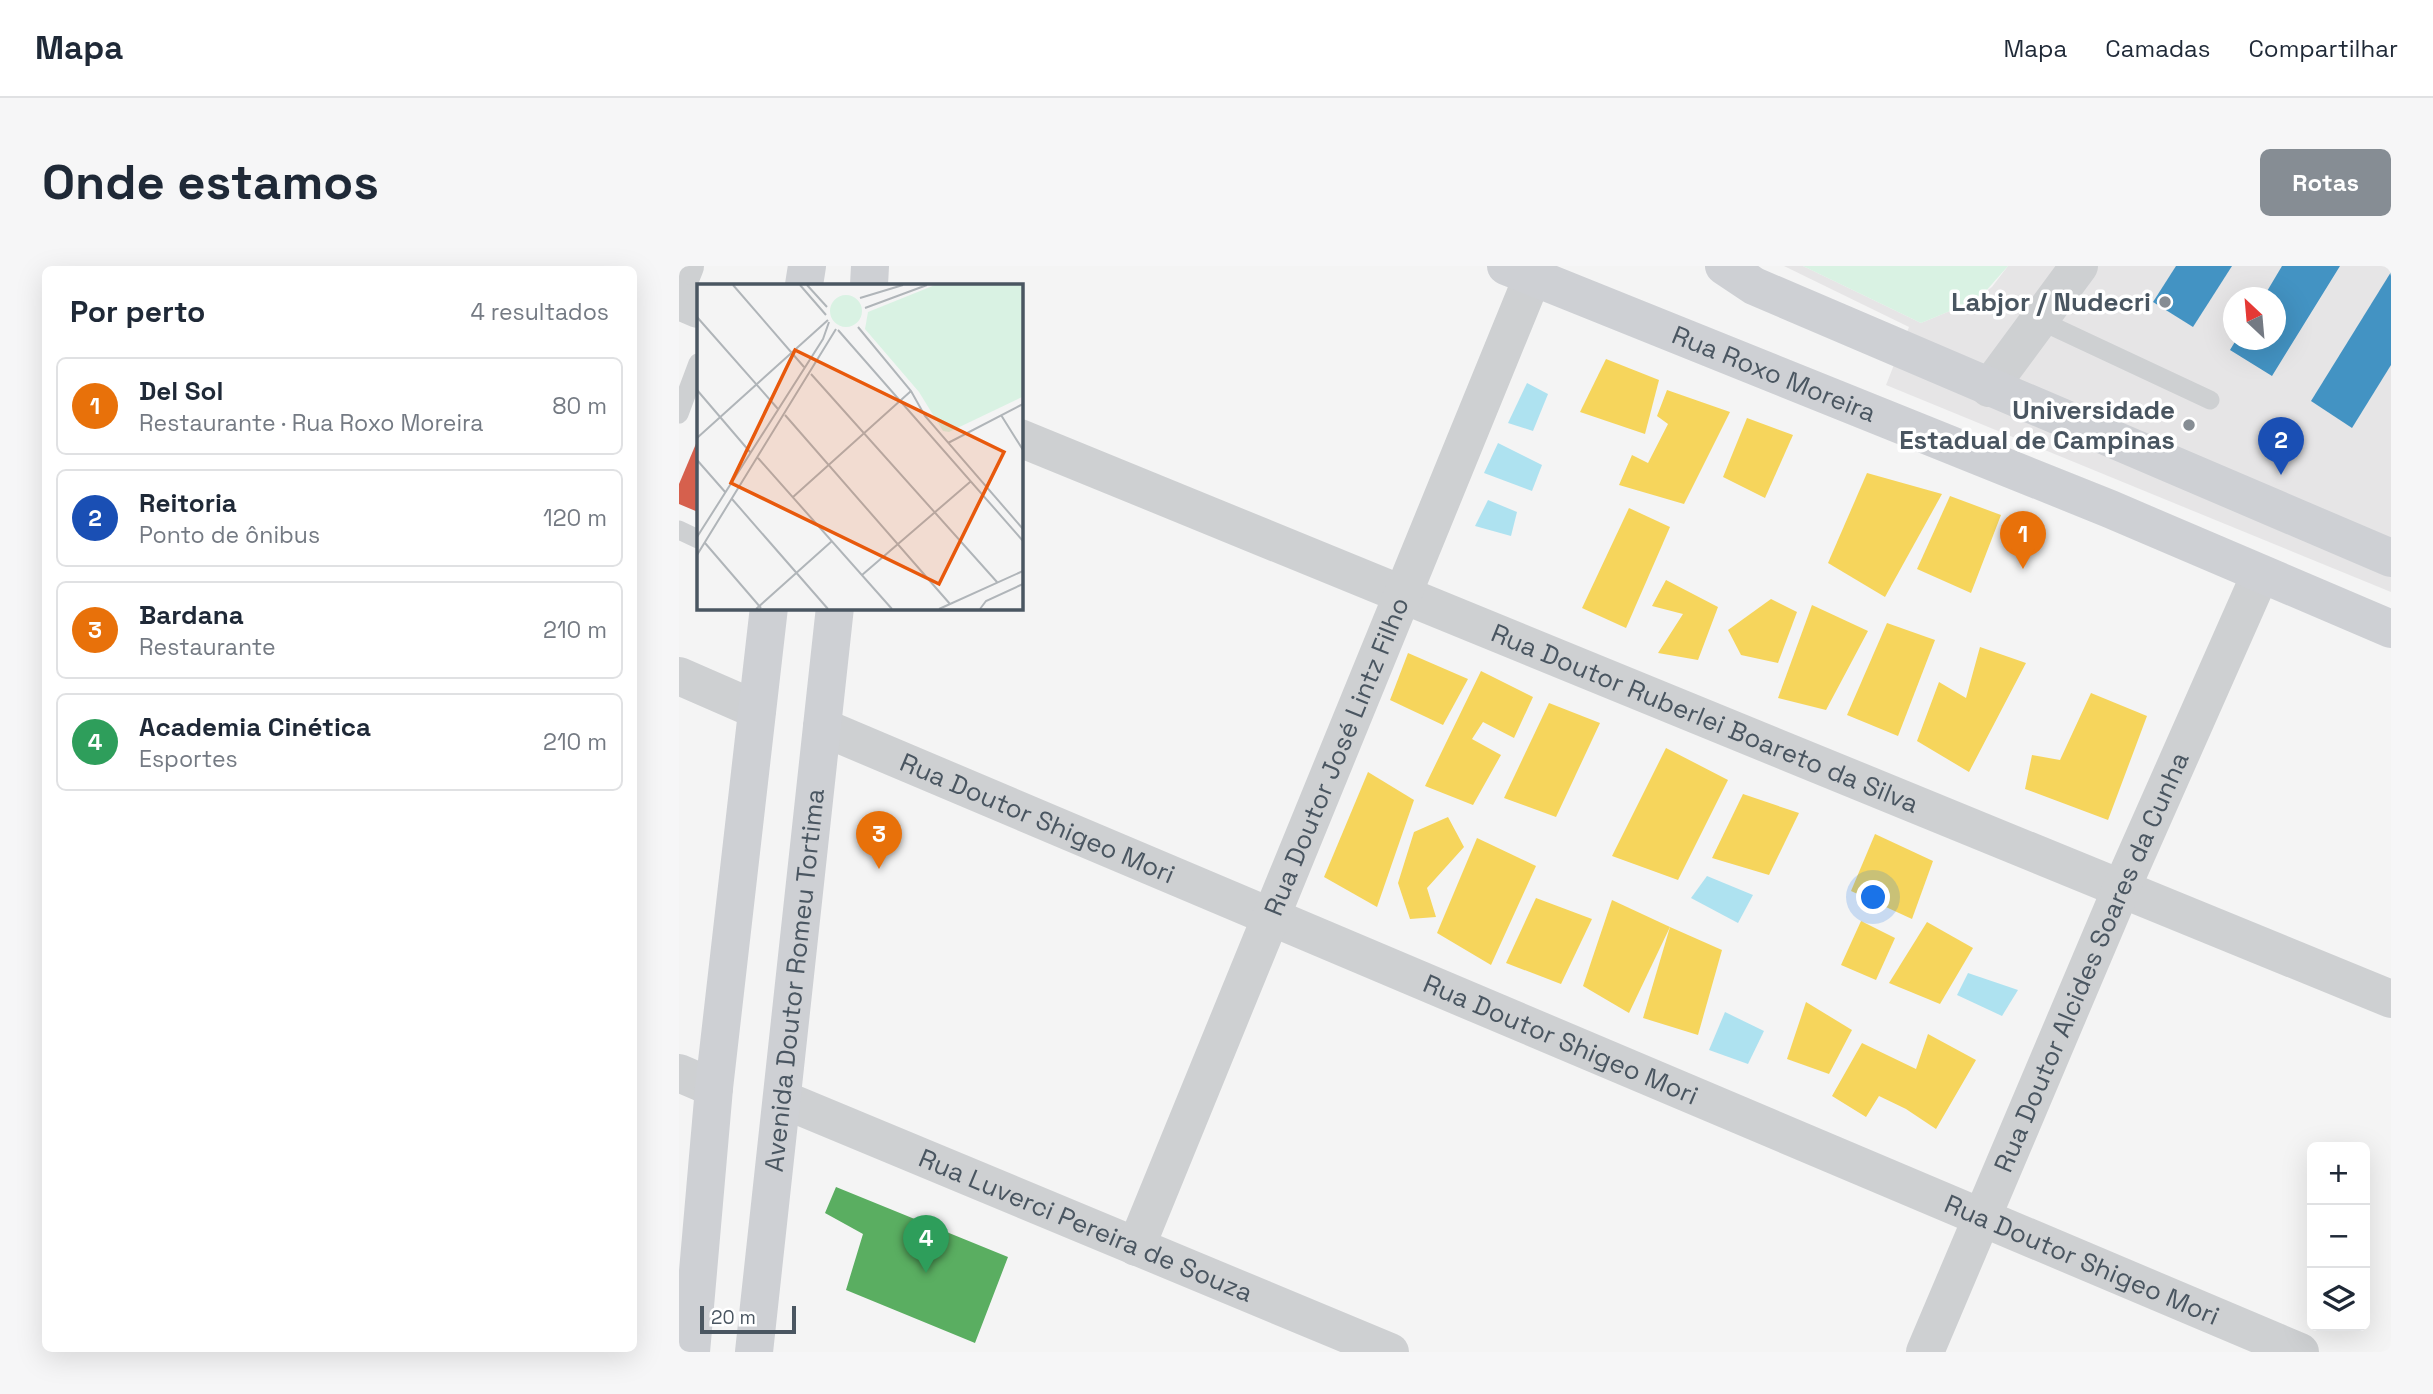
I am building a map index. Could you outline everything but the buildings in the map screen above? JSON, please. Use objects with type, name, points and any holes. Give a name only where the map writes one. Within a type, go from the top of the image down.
[{"type":"main road","points":[[804,284],[807,266]]},
{"type":"main road","points":[[869,284],[870,266]]},
{"type":"main road","points":[[1724,266],[1754,286],[2391,558]]},
{"type":"main road","name":"Rua Roxo Moreira","points":[[1525,270],[2110,509],[2391,629]]},
{"type":"main road","points":[[691,1352],[713,1088],[769,609]]},
{"type":"main road","name":"Avenida Doutor Romeu Tortima","points":[[754,1352],[835,609]]},
{"type":"street","points":[[679,281],[685,266]]},
{"type":"street","points":[[1990,388],[2079,266]]},
{"type":"street","name":"Rua Doutor José Lintz Filho","points":[[1136,1247],[1403,596],[1525,270]]},
{"type":"street","points":[[679,300],[697,309]]},
{"type":"street","name":"Rua Doutor Ruberlei Boareto da Silva","points":[[1022,439],[2391,999]]},
{"type":"street","name":"Rua Doutor Alcides Soares da Cunha","points":[[1925,1352],[2122,887],[2260,575]]},
{"type":"street","points":[[679,676],[757,710]]},
{"type":"street","name":"Rua Doutor Shigeo Mori","points":[[822,727],[2299,1352]]},
{"type":"street","points":[[679,1073],[713,1088]]},
{"type":"street","name":"Rua Luverci Pereira de Souza","points":[[782,1099],[1390,1352]]},
{"type":"lane","points":[[2039,320],[2210,400]]},
{"type":"lane","points":[[679,414],[697,366]]},
{"type":"lane","points":[[679,530],[697,539]]},
{"type":"shaded area","name":"Universidade Estadual de Campinas","points":[[1784,266],[1803,266],[1921,323],[1950,311],[1963,309],[1992,287],[2008,266],[2391,266],[2391,592],[1886,385],[1909,327]]},
{"type":"green space","points":[[1803,266],[2008,266],[1977,301],[1963,309],[1950,311],[1921,323]]},
{"type":"water","points":[[1527,383],[1548,394],[1533,431],[1508,423]]},
{"type":"water","points":[[1498,443],[1542,465],[1532,491],[1484,473]]},
{"type":"water","points":[[1488,500],[1517,512],[1511,536],[1475,526]]},
{"type":"water","points":[[1707,876],[1753,895],[1738,923],[1691,898]]},
{"type":"water","points":[[1968,973],[2018,990],[2002,1016],[1957,995]]},
{"type":"water","points":[[1725,1012],[1764,1031],[1748,1064],[1709,1050]]},
{"type":"place","name":"Labjor / Nudecri","points":[[2165,302]]},
{"type":"place","name":"Universidade Estadual de Campinas","points":[[2189,425]]},
{"type":"place","name":"Reitoria","points":[[2281,475]]},
{"type":"place","name":"Del Sol","points":[[2023,569]]},
{"type":"place","name":"Bardana","points":[[879,869]]},
{"type":"place","name":"Academia Cinética","points":[[926,1273]]}]
